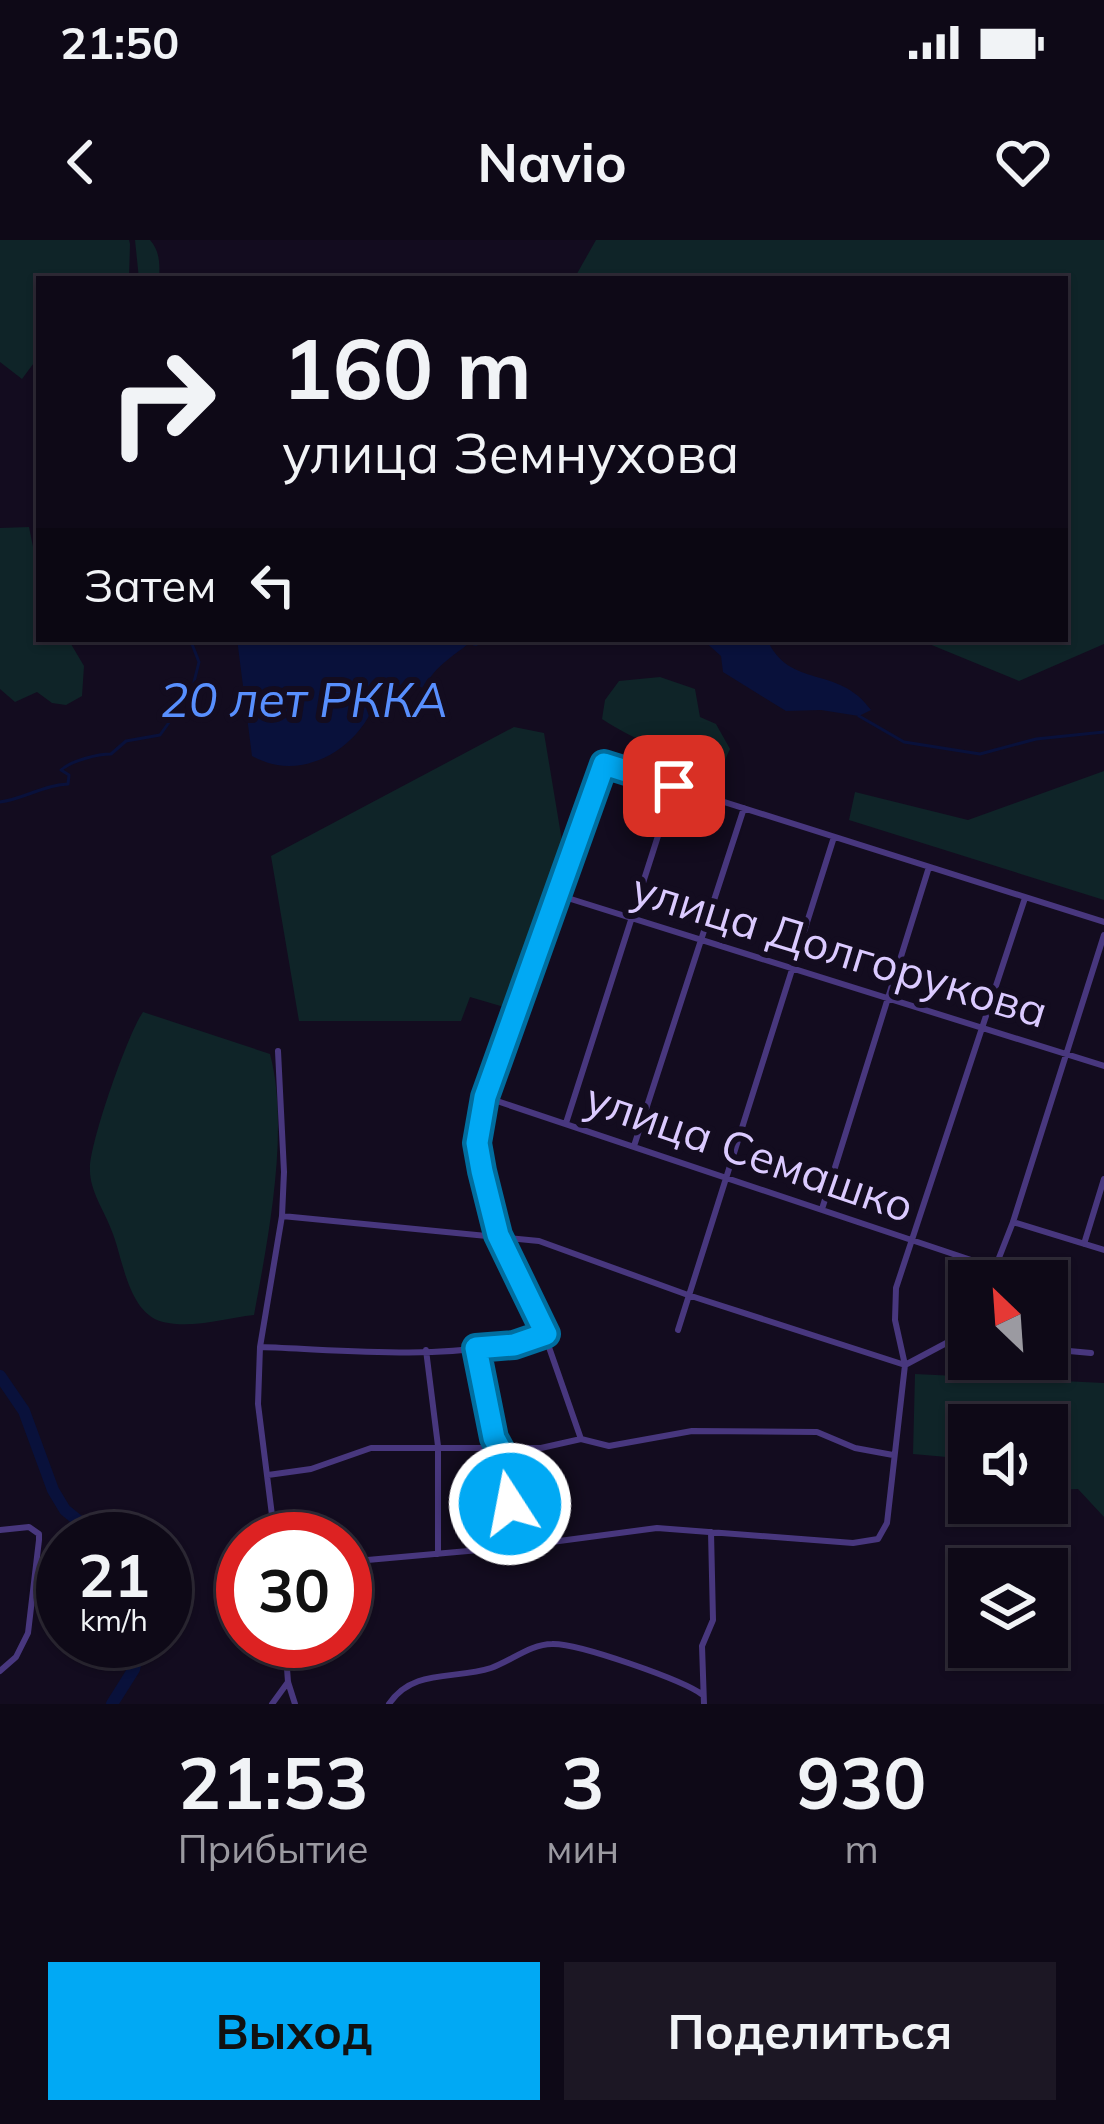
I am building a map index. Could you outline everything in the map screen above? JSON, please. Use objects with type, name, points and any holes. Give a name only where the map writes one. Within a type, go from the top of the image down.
[{"type":"street","points":[[581,1439],[546,1334],[498,1235],[477,1143],[485,1097],[604,764],[1104,922]]},
{"type":"street","points":[[566,1124],[674,786]]},
{"type":"street","points":[[634,1145],[744,808]]},
{"type":"street","points":[[678,1330],[834,837]]},
{"type":"street","points":[[822,1209],[929,867]]},
{"type":"street","name":"улица Долгорукова","points":[[557,894],[1104,1066]]},
{"type":"street","points":[[372,1560],[657,1528],[853,1543],[878,1539],[886,1522],[905,1365],[893,1304],[1025,897]]},
{"type":"street","points":[[1104,935],[1013,1222],[1104,1250]]},
{"type":"street","points":[[272,1512],[258,1404],[260,1347],[283,1216],[278,1051]]},
{"type":"street","name":"улица Семашко","points":[[485,1097],[995,1268],[1013,1222]]},
{"type":"street","points":[[1084,1244],[1104,1179]]},
{"type":"street","points":[[283,1216],[539,1240],[688,1295],[905,1365],[948,1342]]},
{"type":"street","points":[[260,1347],[476,1348],[514,1345],[546,1334]]},
{"type":"street","points":[[476,1348],[494,1438],[506,1460],[514,1547]]},
{"type":"street","points":[[426,1350],[437,1446],[438,1554]]},
{"type":"street","points":[[1068,1351],[1091,1353]]},
{"type":"street","points":[[268,1475],[311,1469],[371,1448],[541,1448],[581,1439],[608,1446],[692,1431],[817,1432],[855,1448],[893,1455]]},
{"type":"street","points":[[0,1530],[29,1527],[39,1534],[28,1633],[16,1657],[0,1671]]},
{"type":"street","points":[[704,1700],[702,1646],[713,1620],[711,1532]]},
{"type":"street","points":[[388,1704],[398,1691],[418,1680],[489,1669],[550,1643],[580,1648],[689,1684],[704,1700]]},
{"type":"street","points":[[287,1668],[295,1704]]},
{"type":"street","points":[[272,1704],[288,1682]]},
{"type":"green space","points":[[0,240],[129,240],[129,276],[36,276],[36,360],[22,379],[0,362]]},
{"type":"green space","points":[[135,240],[150,240],[159,258],[159,276],[139,276]]},
{"type":"green space","points":[[596,240],[1104,240],[1104,644],[1019,681],[924,642],[1068,642],[1068,276],[576,276]]},
{"type":"green space","points":[[29,527],[36,561],[36,642],[70,642],[84,666],[82,696],[66,705],[52,703],[37,692],[15,702],[0,689],[0,528]]},
{"type":"green space","points":[[660,677],[695,689],[700,717],[716,724],[730,749],[724,762],[705,761],[646,742],[602,719],[605,700],[619,681]]},
{"type":"green space","points":[[514,727],[544,733],[563,847],[511,1009],[470,997],[461,1021],[299,1021],[271,856]]},
{"type":"green space","points":[[1104,771],[1104,900],[849,820],[855,792],[968,820]]},
{"type":"green space","points":[[143,1012],[270,1054],[276,1084],[277,1150],[254,1315],[186,1324],[151,1317],[134,1296],[94,1192],[90,1168],[96,1136]]},
{"type":"green space","points":[[915,1374],[948,1376],[948,1380],[1104,1383],[1104,1517],[1078,1489],[1068,1489],[1068,1404],[948,1404],[948,1457],[913,1454]]},
{"type":"water","name":"20 лет РККА","points":[[237,642],[484,642],[468,644],[437,670],[425,689],[410,682],[378,693],[360,729],[329,755],[291,766],[252,756]]},
{"type":"water","points":[[705,642],[769,642],[788,665],[844,687],[871,710],[859,716],[786,711],[723,672],[721,656]]},
{"type":"waterway","points":[[0,802],[68,784],[69,775],[61,770],[66,766],[111,754],[126,741],[160,735],[170,721],[174,702],[193,686],[199,662],[192,644],[186,642]]},
{"type":"waterway","points":[[859,716],[904,742],[980,754],[1036,739],[1104,732]]},
{"type":"waterway","points":[[0,1376],[24,1411],[53,1490],[67,1512]]},
{"type":"waterway","points":[[112,1704],[134,1668]]},
{"type":"route","points":[[510,1504],[506,1460],[494,1438],[476,1348],[514,1345],[546,1334],[498,1235],[477,1143],[485,1097],[604,764],[674,786]]}]
